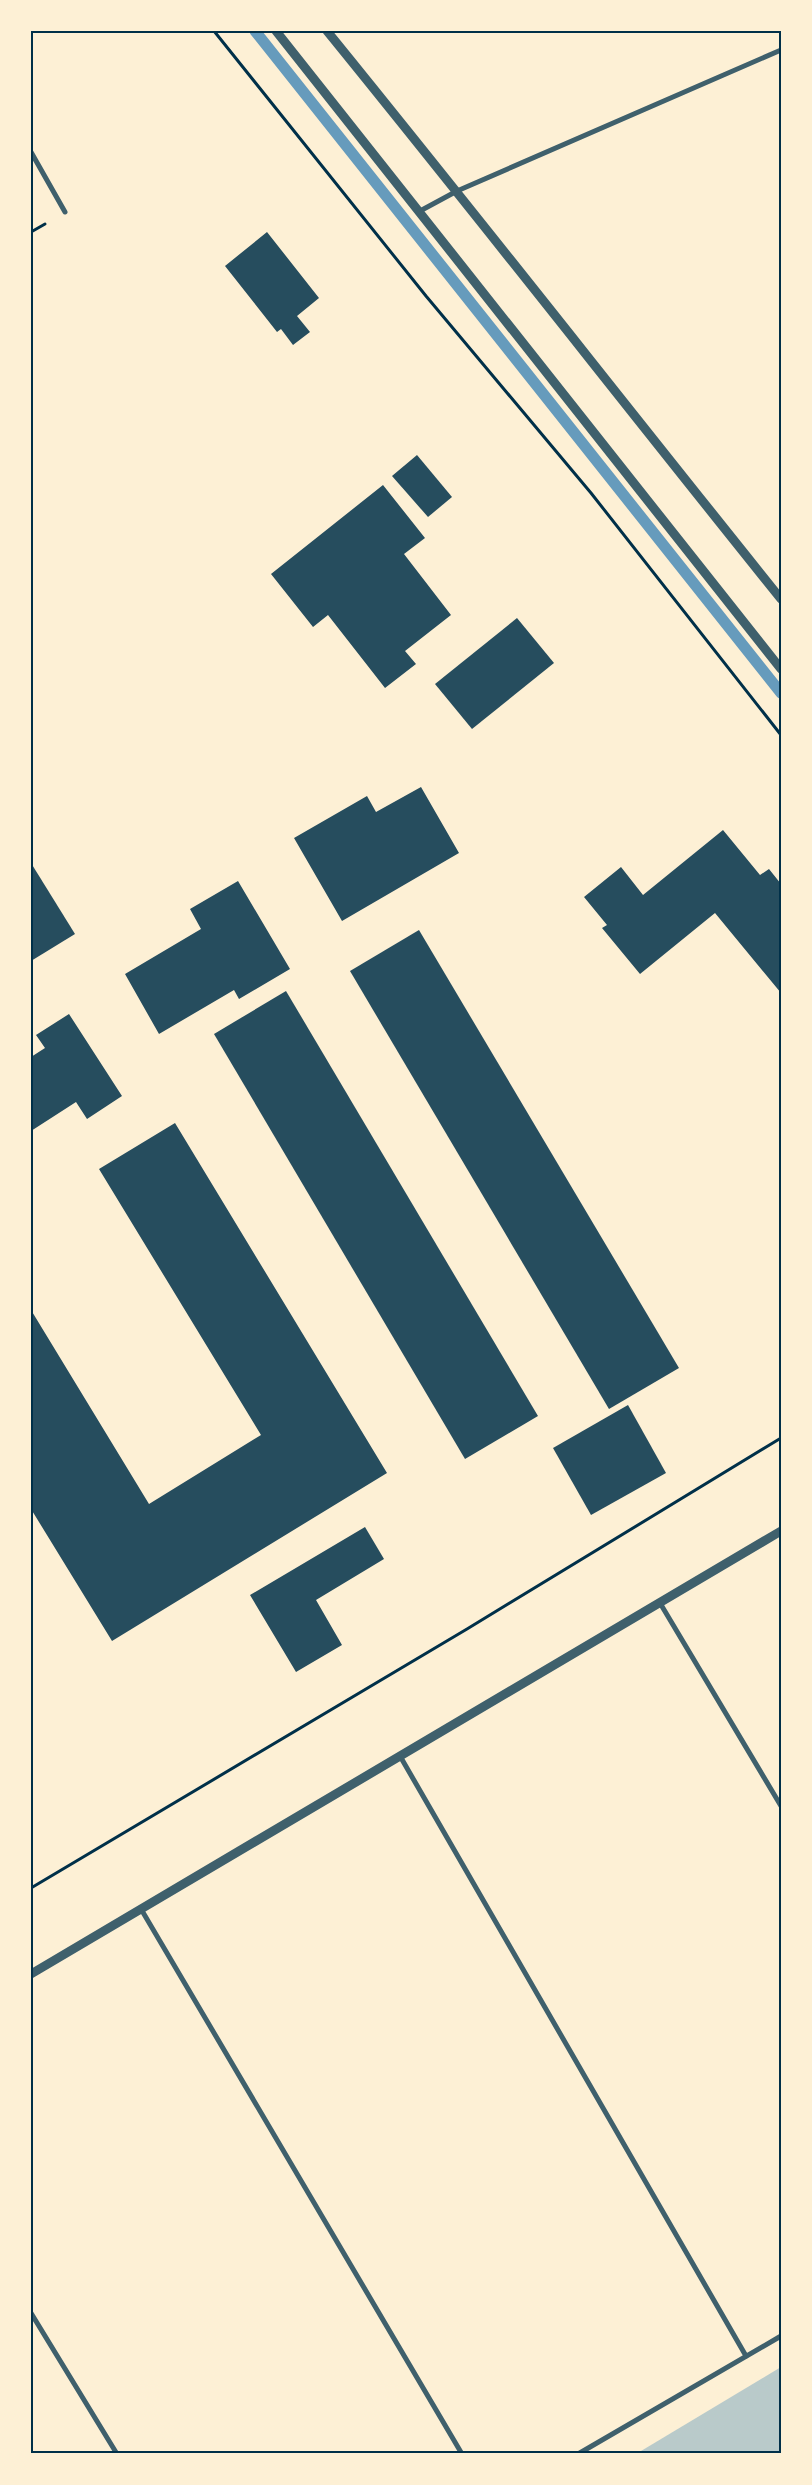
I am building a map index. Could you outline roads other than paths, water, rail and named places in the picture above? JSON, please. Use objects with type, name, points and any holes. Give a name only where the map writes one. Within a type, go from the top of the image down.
[{"type":"street","points":[[276,31],[781,669]]},
{"type":"street","points":[[327,31],[457,191],[594,366],[781,599]]},
{"type":"street","points":[[420,211],[457,191],[781,50]]},
{"type":"street","points":[[31,152],[65,212]]},
{"type":"street","points":[[31,1974],[781,1531]]},
{"type":"street","points":[[660,1602],[781,1806]]},
{"type":"street","points":[[400,1756],[746,2356]]},
{"type":"street","points":[[141,1909],[462,2454]]},
{"type":"street","points":[[31,2313],[117,2454]]},
{"type":"street","points":[[578,2454],[781,2336]]},
{"type":"waterway","points":[[255,31],[781,693]]}]
